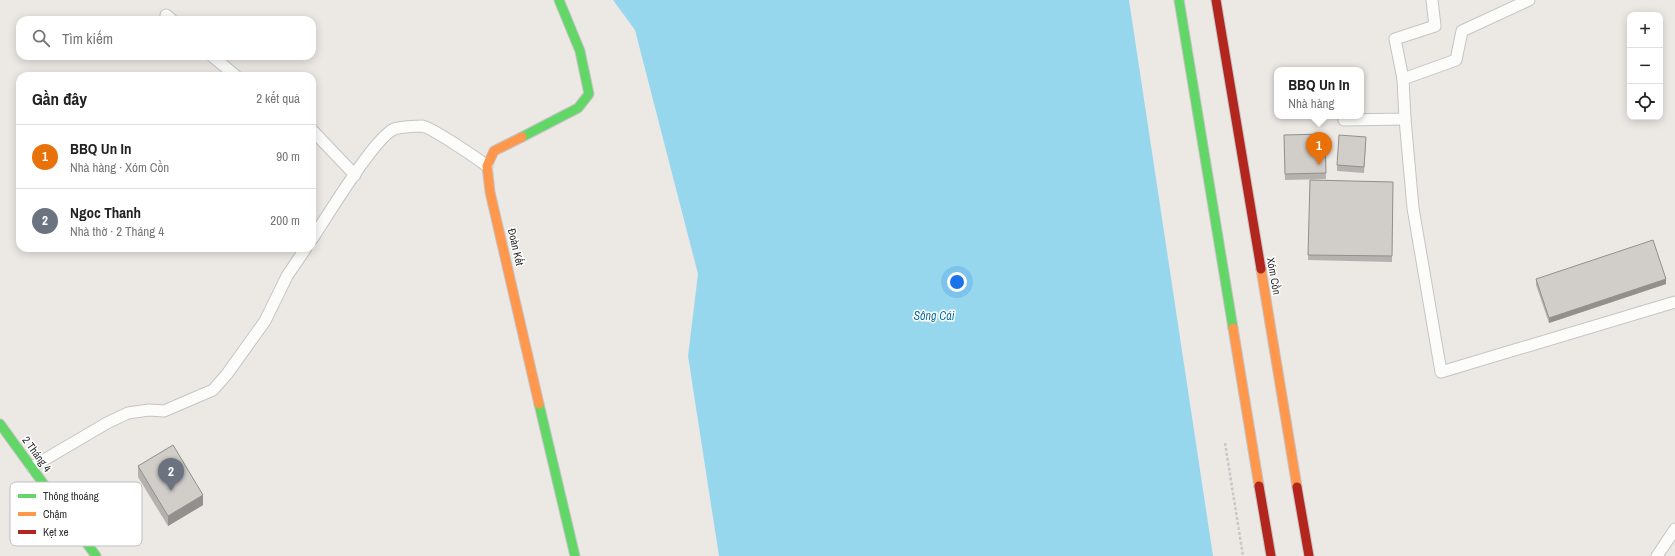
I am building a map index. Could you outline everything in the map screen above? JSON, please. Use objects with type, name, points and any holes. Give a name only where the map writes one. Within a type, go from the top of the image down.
[{"type":"street","points":[[487,166],[494,151],[578,108],[589,94],[580,51],[560,0]]},
{"type":"street","points":[[1179,0],[1271,556]]},
{"type":"street","name":"Xóm Cồn","points":[[1216,0],[1309,556]]},
{"type":"street","name":"Đoàn Kết","points":[[487,166],[490,192],[574,556]]},
{"type":"street","name":"2 Tháng 4","points":[[0,424],[43,482]]},
{"type":"street","name":"2 Tháng 4","points":[[89,546],[96,556]]},
{"type":"lane","points":[[1432,0],[1435,26],[1395,39],[1403,79],[1413,208],[1440,372],[1675,302]]},
{"type":"lane","points":[[1403,79],[1456,60],[1462,31],[1511,10],[1529,0]]},
{"type":"lane","points":[[217,60],[231,72]]},
{"type":"lane","points":[[1344,120],[1405,119]]},
{"type":"lane","points":[[316,233],[355,175],[384,137],[395,128],[423,126],[475,156],[487,166]]},
{"type":"lane","points":[[316,134],[355,175]]},
{"type":"lane","points":[[32,467],[107,423],[128,413],[149,410],[164,411],[212,390],[227,374],[265,321],[287,276],[303,252]]},
{"type":"lane","points":[[1657,556],[1675,530]]},
{"type":"water","name":"Sông Cái","points":[[613,0],[1129,0],[1213,556],[719,556],[688,356],[698,274],[635,30]]},
{"type":"building","points":[[1325,134],[1326,173],[1285,174],[1284,135]]},
{"type":"building","points":[[1339,135],[1366,137],[1364,167],[1337,165]]},
{"type":"building","points":[[1310,180],[1393,182],[1392,256],[1308,255]]},
{"type":"building","points":[[1653,240],[1666,279],[1549,318],[1536,279]]},
{"type":"building","points":[[173,445],[203,495],[168,516],[138,466]]},
{"type":"traffic: fast","points":[[522,137],[578,108],[589,94],[580,51],[559,0]]},
{"type":"traffic: fast","points":[[1179,0],[1233,328]]},
{"type":"traffic: fast","points":[[539,404],[575,556]]},
{"type":"traffic: fast","points":[[0,424],[42,482]]},
{"type":"traffic: fast","points":[[89,546],[96,556]]},
{"type":"traffic: slow","points":[[522,137],[494,151],[487,166],[490,192],[539,404]]},
{"type":"traffic: slow","points":[[1261,269],[1297,487]]},
{"type":"traffic: slow","points":[[1233,328],[1259,486]]},
{"type":"traffic: jam","points":[[1216,0],[1261,269]]},
{"type":"traffic: jam","points":[[1259,486],[1271,556]]},
{"type":"traffic: jam","points":[[1297,487],[1309,556]]},
{"type":"place","name":"BBQ Un In","points":[[1319,165]]},
{"type":"place","name":"Ngoc Thanh","points":[[171,491]]}]
